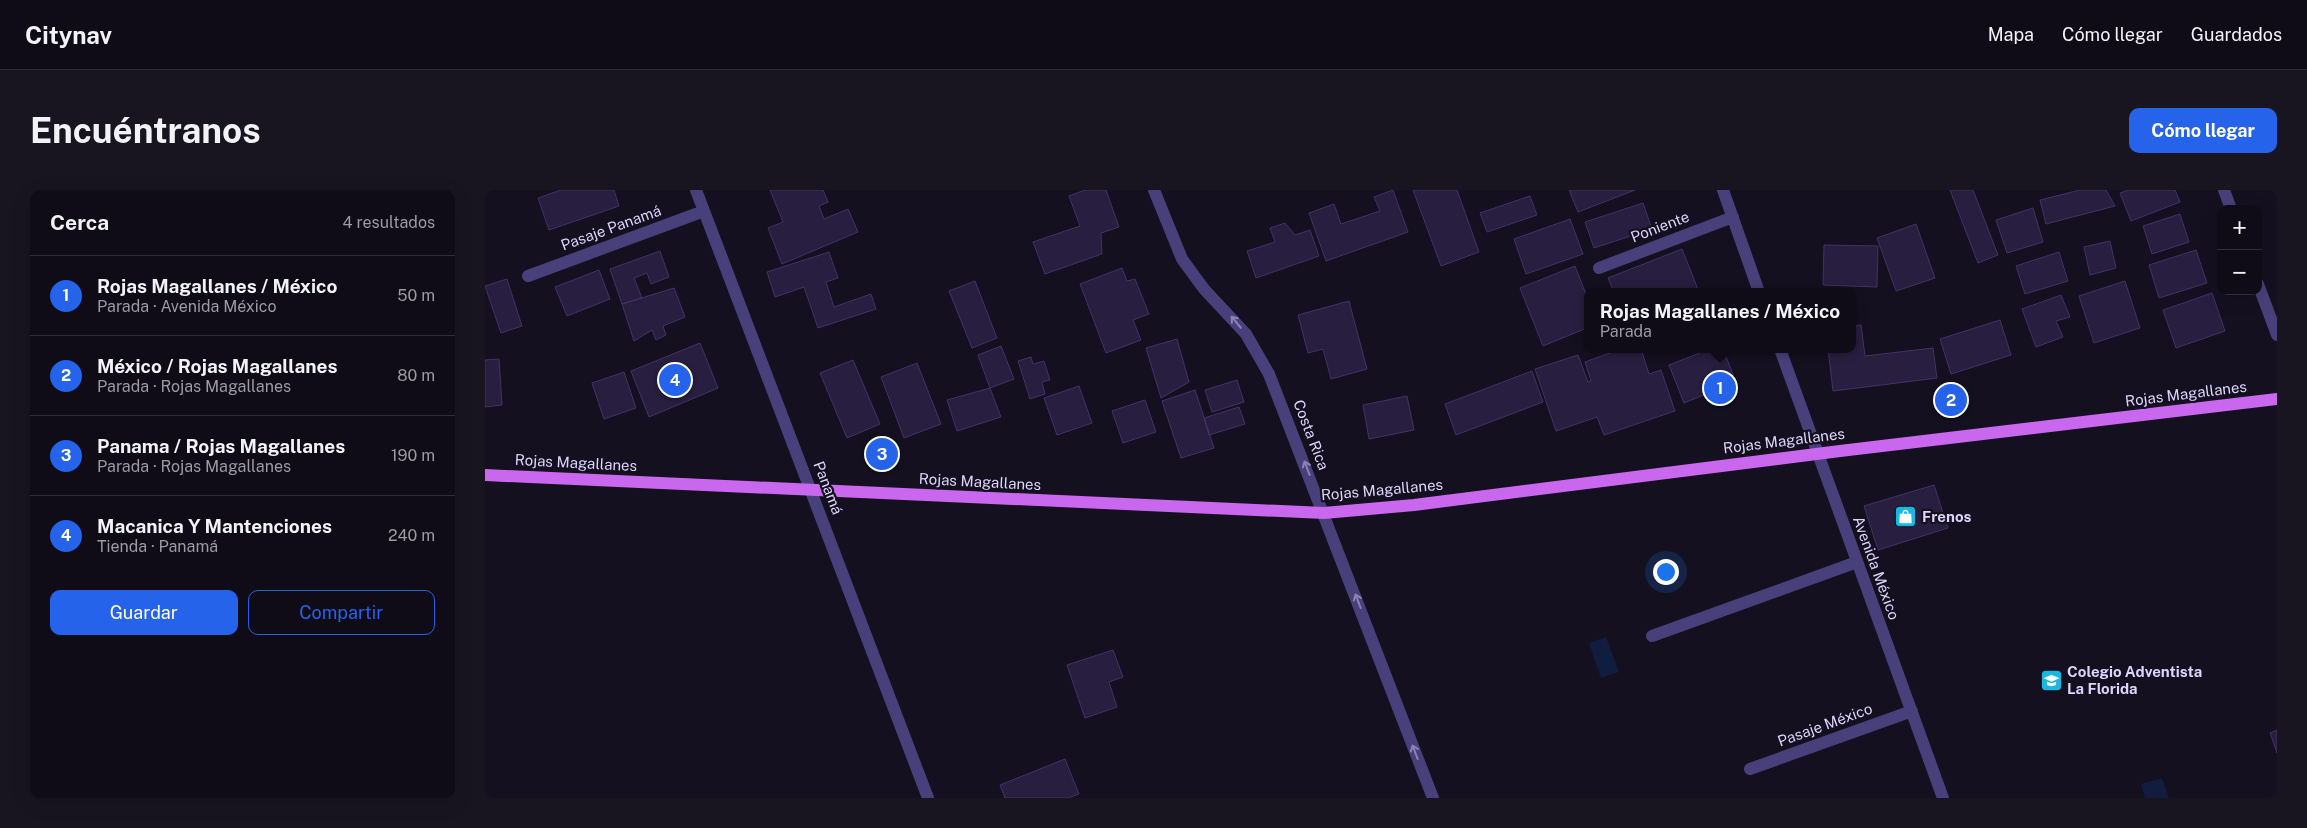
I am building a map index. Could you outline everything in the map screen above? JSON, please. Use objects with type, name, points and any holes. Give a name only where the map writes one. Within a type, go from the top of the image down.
[{"type":"main road","name":"Rojas Magallanes","points":[[485,475],[1324,513],[1414,505],[1817,453],[2277,400]]},
{"type":"street","name":"Panamá","points":[[696,190],[928,798]]},
{"type":"street","name":"Costa Rica","points":[[1154,190],[1183,259],[1204,289],[1246,334],[1262,359],[1280,400],[1433,798]]},
{"type":"street","points":[[1723,190],[1758,288]]},
{"type":"street","points":[[2224,190],[2230,205]]},
{"type":"street","name":"Pasaje Panamá","points":[[528,276],[704,211]]},
{"type":"street","name":"Poniente","points":[[1599,268],[1733,217]]},
{"type":"street","points":[[2262,295],[2277,335]]},
{"type":"street","name":"Avenida México","points":[[1781,353],[1943,798]]},
{"type":"street","points":[[1652,636],[1857,562]]},
{"type":"street","name":"Pasaje México","points":[[1750,769],[1911,711]]},
{"type":"water","points":[[1606,637],[1619,672],[1601,678],[1589,643]]},
{"type":"water","points":[[2162,778],[2169,798],[2145,798],[2141,784]]},
{"type":"building","points":[[561,190],[614,190],[619,206],[549,230],[538,198]]},
{"type":"building","points":[[770,190],[823,190],[828,202],[819,206],[824,219],[848,209],[858,232],[782,264],[768,228],[783,222]]},
{"type":"building","points":[[1085,190],[1106,190],[1119,227],[1101,233],[1102,254],[1045,274],[1033,242],[1080,226],[1069,196]]},
{"type":"building","points":[[1393,190],[1408,232],[1326,261],[1309,213],[1334,204],[1341,224],[1380,211],[1374,197]]},
{"type":"building","points":[[1413,190],[1457,190],[1479,252],[1441,266]]},
{"type":"building","points":[[1569,190],[1635,190],[1578,212]]},
{"type":"building","points":[[1950,190],[1973,190],[1998,255],[1978,263]]},
{"type":"building","points":[[2080,190],[2106,190],[2115,206],[2046,224],[2040,200]]},
{"type":"building","points":[[2129,190],[2175,190],[2180,202],[2131,221],[2120,193]]},
{"type":"building","points":[[1530,196],[1537,215],[1487,232],[1480,213]]},
{"type":"building","points":[[1643,203],[1652,229],[1594,248],[1585,222]]},
{"type":"building","points":[[2033,208],[2043,242],[2007,253],[1996,220]]},
{"type":"building","points":[[2180,214],[2189,242],[2152,254],[2143,226]]},
{"type":"building","points":[[1570,219],[1583,254],[1526,274],[1514,239]]},
{"type":"building","points":[[1285,223],[1295,235],[1310,230],[1319,256],[1256,278],[1247,251],[1275,242],[1270,228]]},
{"type":"building","points":[[1916,224],[1935,278],[1896,291],[1877,238]]},
{"type":"building","points":[[2110,241],[2116,268],[2090,275],[2084,247]]},
{"type":"building","points":[[1824,245],[1878,246],[1877,287],[1823,285]]},
{"type":"building","points":[[1682,249],[1697,288],[1612,288],[1608,278]]},
{"type":"building","points":[[2196,250],[2207,283],[2159,298],[2149,265]]},
{"type":"building","points":[[660,251],[669,277],[651,284],[647,273],[634,278],[642,298],[622,304],[610,269]]},
{"type":"building","points":[[829,252],[838,278],[826,282],[834,307],[871,294],[876,309],[818,328],[804,287],[775,297],[767,272]]},
{"type":"building","points":[[2059,252],[2068,281],[2025,294],[2016,266]]},
{"type":"building","points":[[1575,266],[1584,289],[1584,329],[1543,346],[1520,288]]},
{"type":"building","points":[[1122,268],[1127,281],[1135,279],[1149,314],[1133,320],[1141,340],[1106,353],[1080,284]]},
{"type":"building","points":[[599,270],[610,299],[567,316],[555,287]]},
{"type":"building","points":[[507,279],[522,326],[501,333],[485,286]]},
{"type":"building","points":[[975,281],[997,338],[972,348],[949,291]]},
{"type":"building","points":[[2125,281],[2140,328],[2094,343],[2079,296]]},
{"type":"building","points":[[674,288],[685,317],[663,326],[666,335],[656,340],[652,330],[634,341],[622,304]]},
{"type":"building","points":[[2212,293],[2225,331],[2176,348],[2163,310]]},
{"type":"building","points":[[2061,295],[2070,317],[2056,321],[2063,337],[2036,347],[2022,309]]},
{"type":"building","points":[[1349,301],[1367,369],[1331,379],[1323,349],[1308,353],[1298,315]]},
{"type":"building","points":[[2000,320],[2011,355],[1951,374],[1940,339]]},
{"type":"building","points":[[1861,325],[1865,356],[1933,348],[1937,378],[1833,391],[1828,353],[1856,353],[1856,326]]},
{"type":"building","points":[[1177,339],[1189,382],[1161,398],[1146,348]]},
{"type":"building","points":[[700,343],[718,388],[649,417],[631,371]]},
{"type":"building","points":[[1001,346],[1014,379],[990,388],[978,355]]},
{"type":"building","points":[[1610,353],[1642,353],[1649,374],[1661,370],[1675,411],[1604,435],[1597,417],[1556,431],[1535,369],[1578,355],[1588,382],[1591,381],[1585,362]]},
{"type":"building","points":[[1700,353],[1725,353],[1736,382],[1684,403],[1669,365]]},
{"type":"building","points":[[1031,357],[1033,364],[1044,361],[1050,380],[1042,382],[1045,394],[1030,399],[1018,361]]},
{"type":"building","points":[[499,359],[502,405],[485,407],[485,360]]},
{"type":"building","points":[[853,360],[880,424],[847,438],[820,373]]},
{"type":"building","points":[[917,363],[941,424],[904,438],[881,377]]},
{"type":"building","points":[[1532,371],[1543,402],[1456,435],[1445,404]]},
{"type":"building","points":[[624,372],[636,408],[604,419],[592,383]]},
{"type":"building","points":[[1237,380],[1244,402],[1212,412],[1205,390]]},
{"type":"building","points":[[1079,386],[1092,423],[1057,435],[1044,398]]},
{"type":"building","points":[[990,388],[1001,417],[957,431],[947,400]]},
{"type":"building","points":[[1195,390],[1214,448],[1181,458],[1162,401]]},
{"type":"building","points":[[1407,396],[1414,430],[1369,439],[1363,405]]},
{"type":"building","points":[[1145,400],[1156,432],[1123,443],[1112,411]]},
{"type":"building","points":[[1239,407],[1245,424],[1209,435],[1204,418]]},
{"type":"building","name":"Frenos","points":[[1934,485],[1948,528],[1878,550],[1864,506]]},
{"type":"building","points":[[1113,650],[1123,677],[1109,682],[1117,707],[1085,718],[1067,665]]},
{"type":"building","points":[[2277,730],[2277,753],[2270,733]]},
{"type":"building","points":[[1065,759],[1079,794],[1068,798],[1005,798],[1000,785]]},
{"type":"place","name":"Macanica Y Mantenciones","points":[[675,380]]},
{"type":"place","name":"Rojas Magallanes / México","points":[[1720,388]]},
{"type":"place","name":"México / Rojas Magallanes","points":[[1951,400]]},
{"type":"place","name":"Panama / Rojas Magallanes","points":[[882,454]]},
{"type":"place","name":"Frenos","points":[[1906,517]]},
{"type":"place","name":"Colegio Adventista La Florida","points":[[2051,681]]}]
